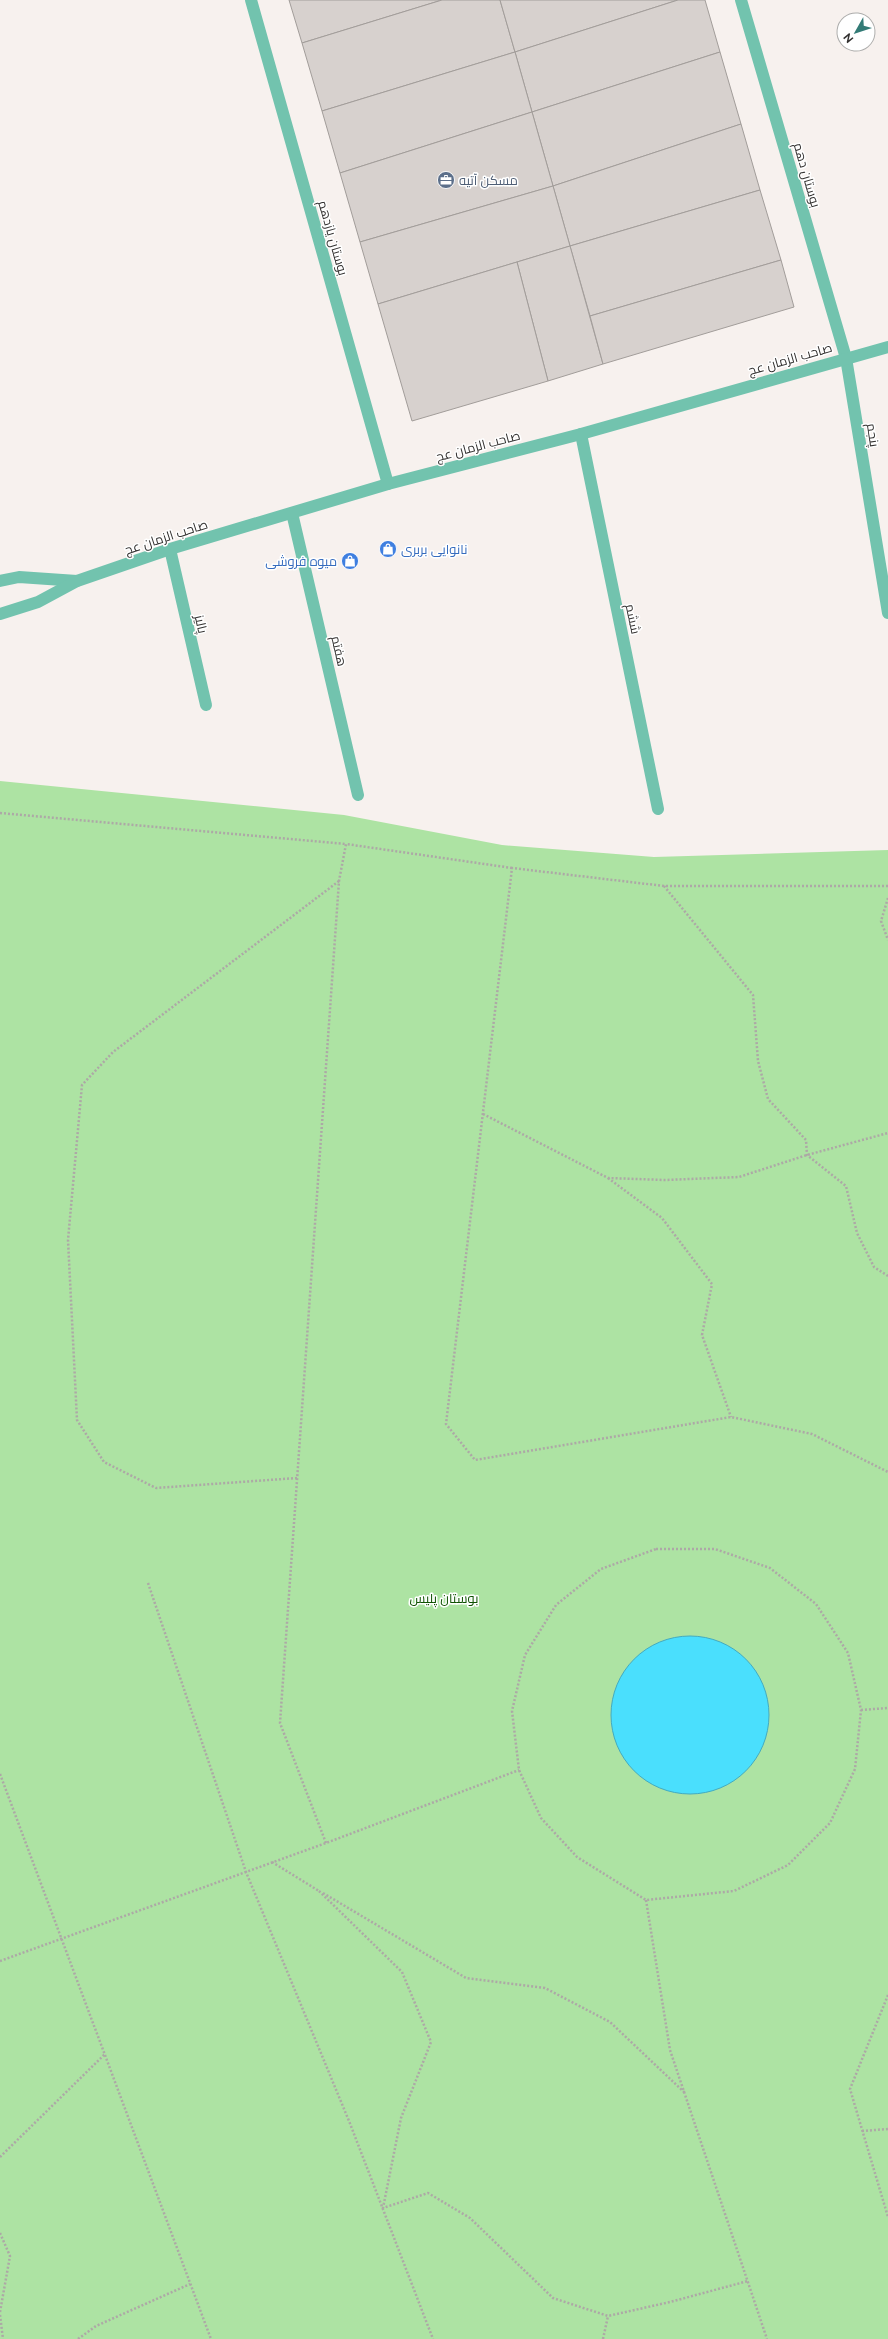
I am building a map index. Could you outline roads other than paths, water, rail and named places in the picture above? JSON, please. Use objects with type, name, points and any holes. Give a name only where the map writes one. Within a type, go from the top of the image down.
[{"type":"street","name":"بوستان یازدهم","points":[[251,0],[388,484]]},
{"type":"street","name":"بوستان دهم","points":[[741,0],[846,358]]},
{"type":"street","name":"صاحب الزمان عج","points":[[77,581],[170,549],[388,484],[581,434],[888,347]]},
{"type":"street","name":"پنجم","points":[[846,358],[888,612]]},
{"type":"street","name":"ششم","points":[[581,434],[658,809]]},
{"type":"street","name":"هفتم","points":[[292,513],[358,794]]},
{"type":"street","name":"پالیز","points":[[170,549],[206,705]]},
{"type":"street","points":[[0,581],[19,577],[77,581]]},
{"type":"street","points":[[0,614],[38,602],[77,581]]},
{"type":"water","points":[[698,1636],[713,1639],[727,1645],[746,1659],[756,1671],[766,1692],[769,1715],[766,1738],[756,1759],[746,1771],[734,1781],[713,1791],[698,1794],[682,1794],[667,1791],[646,1781],[634,1771],[624,1759],[612,1731],[611,1707],[614,1692],[624,1671],[634,1659],[646,1649],[674,1637]]},
{"type":"place","name":"مسکن آتیه","points":[[446,180]]},
{"type":"place","name":"نانوایی بربری","points":[[388,549]]},
{"type":"place","name":"میوه فروشی","points":[[350,561]]},
{"type":"park label","name":"بوستان پلیس","points":[[444,1598]]}]
